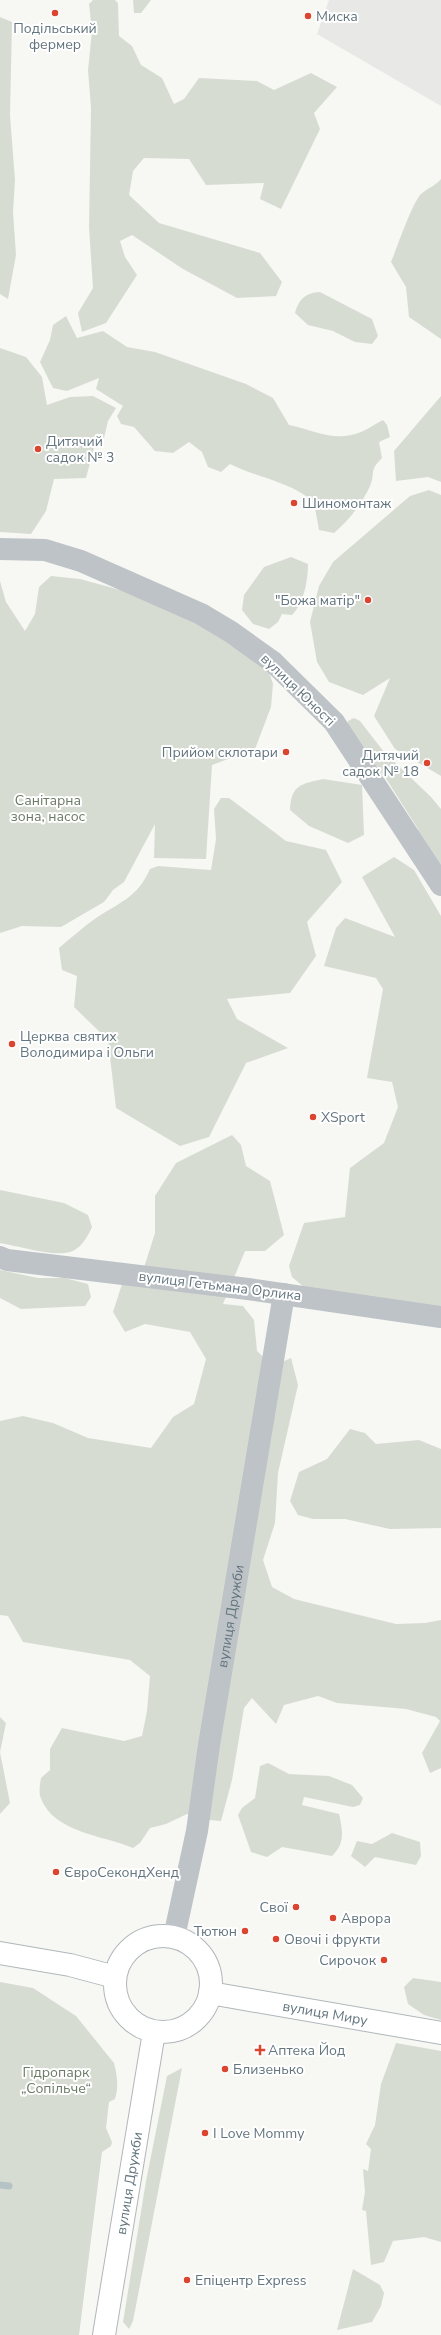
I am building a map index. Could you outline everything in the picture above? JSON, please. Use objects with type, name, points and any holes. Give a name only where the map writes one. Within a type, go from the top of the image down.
[{"type":"main road","points":[[164,1935],[174,1937],[194,1946],[204,1958],[210,1972],[210,1993],[207,2004],[199,2017],[186,2026],[171,2032],[154,2032],[139,2026],[126,2016],[118,2002],[114,1986],[116,1970],[123,1956],[134,1944],[148,1937],[164,1935]]},
{"type":"main road","points":[[0,1953],[70,1965],[115,1977]]},
{"type":"main road","name":"вулиця Миру","points":[[210,1993],[441,2033]]},
{"type":"main road","name":"вулиця Дружби","points":[[104,2335],[154,2032]]},
{"type":"street","name":"вулиця Юності","points":[[0,549],[45,550],[81,561],[201,614],[231,632],[273,662],[334,722],[441,884]]},
{"type":"street","name":"вулиця Гетьмана Орлика","points":[[0,1257],[7,1260],[284,1294],[441,1317]]},
{"type":"street","name":"вулиця Дружби","points":[[174,1937],[197,1831],[210,1737],[284,1294]]},
{"type":"shaded area","points":[[329,0],[441,0],[441,106],[317,34]]},
{"type":"green space","points":[[93,0],[115,0],[118,3],[119,36],[132,46],[141,65],[162,78],[174,104],[184,99],[199,78],[257,81],[274,90],[311,73],[337,87],[314,113],[320,129],[281,209],[260,199],[264,183],[206,185],[189,159],[144,158],[133,171],[129,195],[159,223],[260,253],[282,282],[276,296],[237,298],[183,269],[132,235],[120,241],[125,257],[137,275],[106,323],[82,332],[78,313],[93,288],[89,227],[91,108],[88,70],[92,31],[89,4]]},
{"type":"green space","points":[[133,0],[151,0],[141,13],[134,13]]},
{"type":"green space","points":[[0,17],[12,22],[10,115],[15,180],[13,212],[16,255],[8,299],[0,294]]},
{"type":"green space","points":[[441,179],[441,339],[409,317],[406,287],[391,262],[417,199],[421,194]]},
{"type":"green space","points":[[320,292],[372,319],[378,336],[372,344],[355,342],[333,331],[308,325],[295,313],[298,304],[303,298],[307,295]]},
{"type":"green space","points":[[66,316],[77,338],[103,331],[127,347],[155,352],[246,384],[273,398],[289,425],[333,436],[342,436],[361,432],[383,420],[387,425],[390,437],[379,442],[382,458],[375,466],[372,481],[363,499],[345,523],[334,533],[319,530],[314,502],[284,484],[230,464],[221,472],[208,467],[202,452],[189,442],[173,453],[155,451],[134,427],[121,424],[117,416],[123,406],[96,389],[99,378],[67,391],[53,388],[40,362],[50,340],[53,325]]},
{"type":"green space","name":"Дитячий садок № 3","points":[[0,348],[26,357],[42,377],[47,405],[70,397],[93,396],[116,408],[108,421],[104,438],[95,444],[86,478],[54,479],[46,511],[31,534],[0,532]]},
{"type":"green space","points":[[441,396],[441,482],[428,477],[396,481],[394,451]]},
{"type":"green space","points":[[429,490],[441,495],[441,776],[395,749],[374,716],[390,678],[363,695],[329,682],[317,662],[310,622],[319,586],[333,562],[410,496]]},
{"type":"green space","points":[[291,557],[308,564],[306,584],[300,604],[292,615],[282,614],[278,622],[269,629],[253,624],[242,610],[244,595],[264,567]]},
{"type":"green space","name":"Санітарна зона, насос","points":[[51,576],[80,579],[164,602],[265,660],[273,684],[271,707],[255,749],[212,765],[206,859],[154,858],[155,824],[124,882],[113,890],[104,902],[61,927],[22,926],[0,933],[0,581],[6,602],[25,631],[35,614],[39,587]]},
{"type":"green space","points":[[354,718],[360,721],[384,752],[431,797],[441,809],[441,868],[426,850],[418,829],[385,777],[354,742],[347,729],[348,721]]},
{"type":"green space","points":[[323,779],[362,785],[364,835],[348,843],[309,826],[290,810],[292,795],[299,787],[309,782]]},
{"type":"green space","points":[[221,798],[229,798],[286,841],[326,850],[342,882],[307,922],[316,956],[290,993],[227,999],[237,1019],[288,1048],[246,1063],[209,1137],[180,1146],[116,1108],[108,1040],[74,1007],[77,976],[62,970],[59,948],[91,921],[134,893],[145,879],[150,869],[158,866],[211,870],[216,839],[214,809]]},
{"type":"green space","points":[[394,857],[414,870],[441,916],[441,1313],[305,1288],[292,1277],[289,1266],[304,1223],[345,1217],[350,1168],[384,1143],[398,1107],[392,1082],[367,1078],[383,989],[376,978],[324,966],[336,928],[345,918],[395,937],[362,877]]},
{"type":"green space","points":[[232,1135],[241,1145],[246,1166],[270,1181],[284,1235],[265,1251],[245,1251],[223,1304],[243,1306],[254,1320],[257,1351],[273,1366],[291,1358],[298,1385],[278,1473],[275,1523],[263,1560],[272,1587],[294,1599],[396,1624],[425,1623],[441,1620],[441,1768],[430,1773],[422,1753],[440,1721],[436,1717],[406,1709],[337,1703],[318,1696],[284,1705],[276,1724],[252,1698],[244,1708],[232,1780],[221,1821],[210,1820],[187,1814],[166,1824],[150,1828],[140,1843],[133,1848],[94,1836],[67,1825],[55,1818],[46,1808],[40,1796],[41,1778],[50,1770],[50,1749],[62,1728],[124,1741],[142,1736],[147,1711],[150,1676],[130,1660],[23,1642],[8,1616],[0,1615],[0,1421],[23,1416],[53,1423],[88,1438],[151,1448],[173,1417],[194,1404],[206,1359],[190,1332],[145,1324],[125,1332],[113,1312],[122,1284],[139,1283],[155,1233],[155,1196],[176,1163]]},
{"type":"green space","points":[[0,1190],[64,1203],[88,1215],[92,1227],[81,1245],[70,1252],[45,1252],[0,1243]]},
{"type":"green space","points":[[0,1270],[38,1278],[65,1278],[88,1284],[91,1297],[85,1306],[21,1309],[0,1298]]},
{"type":"green space","points":[[350,1429],[365,1433],[376,1444],[419,1440],[441,1449],[441,1528],[390,1529],[345,1519],[313,1519],[298,1515],[290,1501],[299,1472],[327,1459]]},
{"type":"green space","points":[[0,1717],[6,1723],[0,1752]]},
{"type":"green space","points":[[0,1752],[10,1803],[0,1814]]},
{"type":"green space","points":[[268,1763],[289,1774],[329,1776],[352,1785],[363,1798],[360,1805],[353,1807],[304,1797],[302,1805],[339,1814],[342,1837],[339,1847],[332,1856],[282,1847],[267,1857],[251,1852],[238,1815],[242,1808],[255,1798],[260,1766]]},
{"type":"green space","points":[[392,1833],[420,1842],[421,1856],[416,1865],[375,1857],[365,1867],[351,1856],[357,1841],[372,1844]]},
{"type":"green space","points":[[413,1978],[441,1982],[441,2020],[424,2015],[408,2004],[404,1987]]},
{"type":"green space","name":"Гідропарк „Сопільче“","points":[[0,1982],[33,1988],[76,2016],[114,2063],[117,2090],[115,2099],[109,2102],[106,2128],[112,2142],[111,2146],[102,2152],[79,2335],[0,2335]]},
{"type":"green space","points":[[396,2043],[441,2051],[441,2242],[424,2237],[393,2241],[384,2262],[371,2265],[366,2211],[362,2210],[365,2192],[363,2169],[368,2171],[371,2149],[366,2144],[375,2125],[381,2084]]},
{"type":"green space","points":[[182,2068],[133,2321],[129,2329],[123,2322],[146,2181],[167,2076]]},
{"type":"green space","points":[[353,2269],[380,2285],[384,2293],[381,2306],[372,2322],[337,2330]]},
{"type":"waterway","points":[[0,2185],[9,2186]]},
{"type":"place","name":"Подільський фермер","points":[[55,13]]},
{"type":"place","name":"Миска","points":[[308,16]]},
{"type":"place","name":"Дитячий садок № 3","points":[[38,449]]},
{"type":"place","name":"Шиномонтаж","points":[[294,503]]},
{"type":"place","name":"\"Божа матір\"","points":[[368,600]]},
{"type":"place","name":"Прийом склотари","points":[[286,752]]},
{"type":"place","name":"Дитячий садок № 18","points":[[427,763]]},
{"type":"place","name":"Церква святих Володимира і Ольги","points":[[12,1044]]},
{"type":"place","name":"XSport","points":[[313,1117]]},
{"type":"place","name":"ЄвроСекондХенд","points":[[56,1872]]},
{"type":"place","name":"Свої","points":[[296,1907]]},
{"type":"place","name":"Аврора","points":[[333,1918]]},
{"type":"place","name":"Тютюн","points":[[245,1931]]},
{"type":"place","name":"Овочі і фрукти","points":[[276,1939]]},
{"type":"place","name":"Сирочок","points":[[384,1960]]},
{"type":"place","name":"Аптека Йод","points":[[260,2050]]},
{"type":"place","name":"Близенько","points":[[225,2069]]},
{"type":"place","name":"I Love Mommy","points":[[205,2133]]},
{"type":"place","name":"Епіцентр Express","points":[[187,2280]]}]
